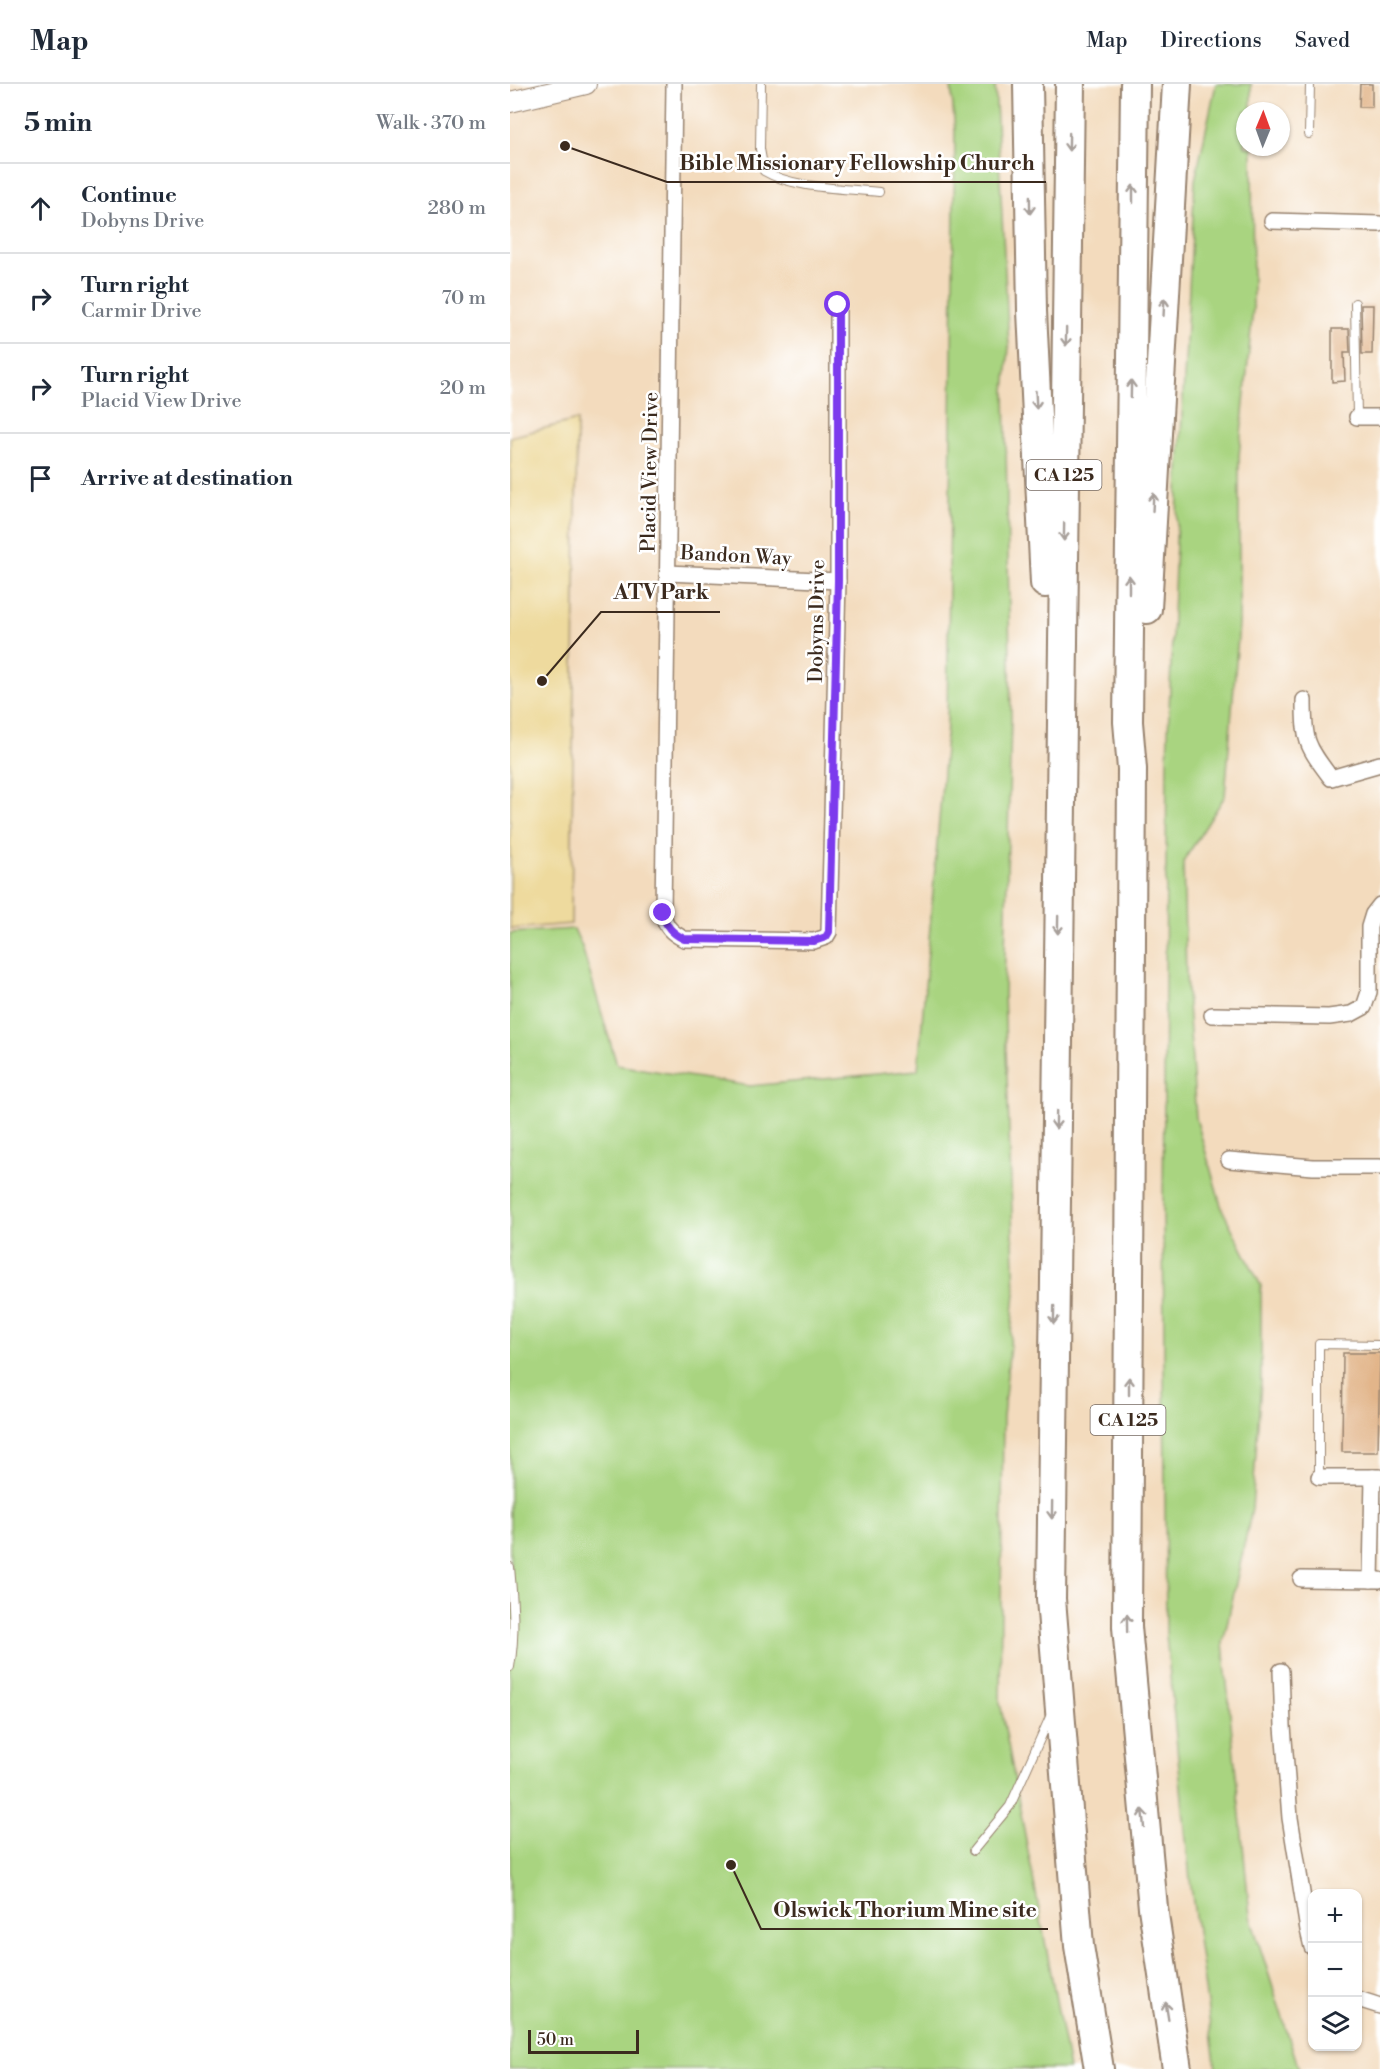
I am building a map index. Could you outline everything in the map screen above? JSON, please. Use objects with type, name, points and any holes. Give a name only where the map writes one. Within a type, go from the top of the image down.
[{"type":"highway","points":[[1028,84],[1032,311],[1059,867]]},
{"type":"highway","name":"CA 125","points":[[1070,84],[1051,1599],[1079,1946],[1099,2069]]},
{"type":"highway","name":"CA 125","points":[[1135,84],[1128,711],[1132,769],[1127,1627],[1153,1908],[1177,2069]]},
{"type":"highway","points":[[1132,769],[1139,752],[1177,93]]},
{"type":"street","points":[[510,102],[586,84]]},
{"type":"street","name":"Placid View Drive","points":[[674,84],[664,923],[670,931],[684,939],[814,941],[826,937]]},
{"type":"street","points":[[1272,221],[1380,224]]},
{"type":"street","name":"Dobyns Drive","points":[[826,937],[829,932],[838,581],[838,305]]},
{"type":"street","points":[[1357,417],[1380,417]]},
{"type":"street","name":"Bandon Way","points":[[668,573],[838,581]]},
{"type":"street","points":[[1304,700],[1304,732],[1310,750],[1331,778],[1380,764]]},
{"type":"street","points":[[1212,1015],[1329,1017],[1351,1014],[1364,1007],[1370,992],[1369,927],[1373,914],[1380,905]]},
{"type":"street","points":[[1229,1160],[1313,1167],[1380,1167]]},
{"type":"street","points":[[1301,1579],[1376,1580],[1376,1477],[1319,1477]]},
{"type":"street","points":[[1281,1671],[1282,1726],[1290,1818],[1311,1943]]},
{"type":"street","points":[[1362,2000],[1380,2007]]},
{"type":"lane","points":[[761,84],[760,149],[764,171],[775,177],[820,186],[879,192]]},
{"type":"lane","points":[[1309,134],[1310,84]]},
{"type":"lane","points":[[1355,303],[1357,417]]},
{"type":"lane","points":[[1319,1477],[1319,1344],[1380,1345]]},
{"type":"lane","points":[[510,1568],[514,1605],[510,1667]]},
{"type":"lane","points":[[973,1851],[1010,1806],[1058,1700]]},
{"type":"green space","points":[[951,84],[995,84],[1009,347],[1005,391],[1011,718],[1004,994],[1015,1293],[1003,1417],[1000,1702],[1069,2069],[510,2069],[510,933],[574,929],[582,947],[617,1065],[750,1086],[918,1070],[947,725],[955,131]]},
{"type":"green space","points":[[1216,84],[1251,84],[1251,102],[1236,102],[1236,156],[1252,156],[1253,308],[1239,456],[1239,624],[1225,796],[1183,862],[1186,975],[1196,1118],[1222,1209],[1261,1286],[1261,1381],[1252,1509],[1223,1643],[1250,1916],[1299,2069],[1216,2069],[1190,1880],[1166,1635],[1163,1208],[1167,760],[1179,470],[1195,180]]},
{"type":"sand","points":[[577,420],[571,924],[510,929],[510,437]]},
{"type":"building","points":[[1360,84],[1372,84],[1372,107],[1359,107]]},
{"type":"building","points":[[1361,305],[1373,305],[1372,354],[1362,354]]},
{"type":"building","points":[[1332,329],[1349,329],[1350,353],[1344,353],[1345,381],[1332,382]]},
{"type":"building","points":[[1343,1353],[1380,1353],[1378,1452],[1342,1452]]},
{"type":"place","name":"Bible Missionary Fellowship Church","points":[[565,146]]},
{"type":"place","name":"ATV Park","points":[[542,681]]},
{"type":"place","name":"Olswick Thorium Mine site","points":[[731,1865]]},
{"type":"route","points":[[663,913],[664,923],[670,931],[684,939],[814,941],[826,937],[829,932],[838,581],[838,305]]}]
